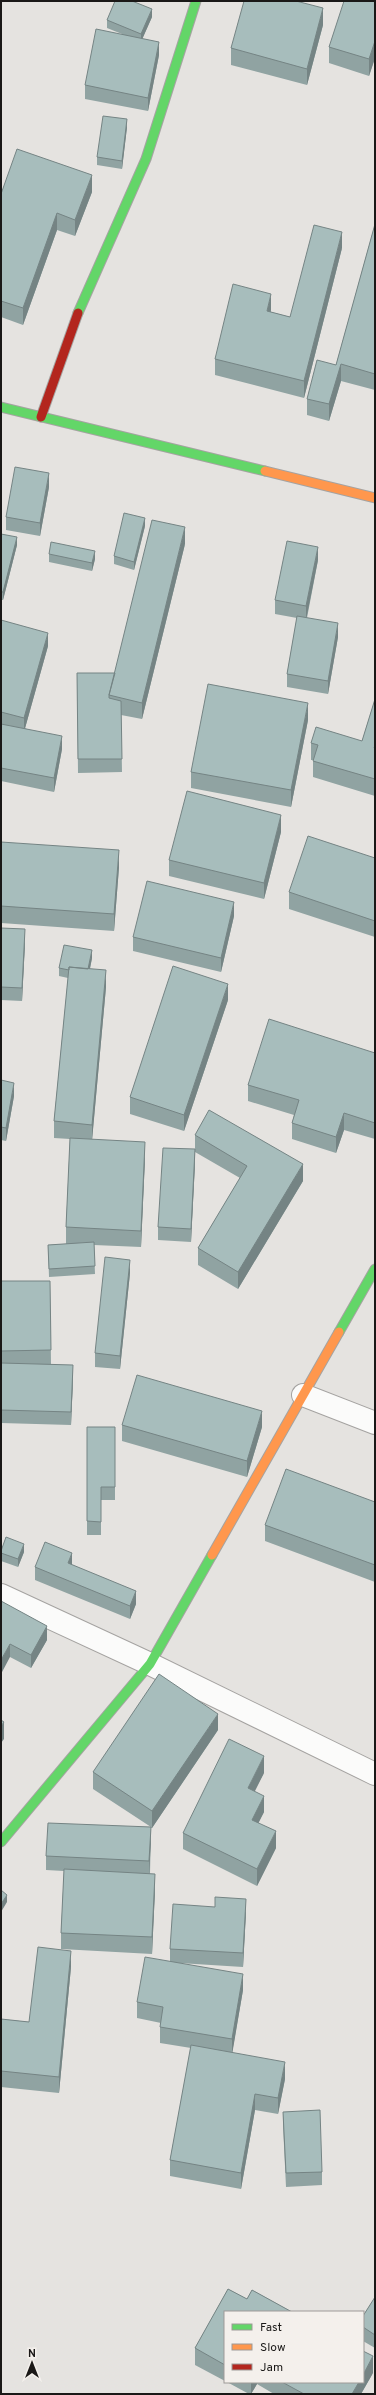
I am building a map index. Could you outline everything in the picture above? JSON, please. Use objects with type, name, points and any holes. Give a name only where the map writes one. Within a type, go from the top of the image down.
[{"type":"street","points":[[41,417],[76,317],[146,159],[196,1]]},
{"type":"street","points":[[1,407],[375,498]]},
{"type":"street","points":[[1,1842],[150,1664],[375,1268]]},
{"type":"street","points":[[303,1395],[375,1423]]},
{"type":"street","points":[[1,1595],[150,1664],[375,1774]]},
{"type":"building","points":[[115,1],[132,1],[152,9],[141,34],[107,20]]},
{"type":"building","points":[[244,1],[296,1],[323,8],[307,69],[231,48]]},
{"type":"building","points":[[344,1],[375,1],[375,41],[369,59],[329,47]]},
{"type":"building","points":[[96,29],[159,42],[148,98],[85,85]]},
{"type":"building","points":[[103,116],[127,119],[122,161],[97,157]]},
{"type":"building","points":[[17,149],[92,175],[75,220],[57,213],[23,308],[1,301],[1,194]]},
{"type":"building","points":[[375,224],[375,374],[341,364],[329,404],[307,399],[317,360],[336,365]]},
{"type":"building","points":[[314,225],[342,232],[304,381],[215,359],[233,284],[271,294],[267,311],[290,317]]},
{"type":"building","points":[[15,467],[49,473],[40,523],[6,517]]},
{"type":"building","points":[[124,513],[145,518],[134,562],[114,556]]},
{"type":"building","points":[[152,520],[185,527],[142,703],[109,695]]},
{"type":"building","points":[[1,534],[17,537],[3,592],[1,592]]},
{"type":"building","points":[[287,541],[318,547],[306,606],[275,600]]},
{"type":"building","points":[[51,542],[95,551],[92,563],[49,554]]},
{"type":"building","points":[[297,616],[338,623],[328,681],[287,674]]},
{"type":"building","points":[[1,620],[48,633],[24,718],[1,712]]},
{"type":"building","points":[[77,673],[115,673],[109,698],[121,701],[122,759],[78,759]]},
{"type":"building","points":[[208,684],[308,703],[291,790],[191,772]]},
{"type":"building","points":[[375,699],[375,779],[313,761],[318,745],[311,743],[316,727],[362,741]]},
{"type":"building","points":[[1,724],[62,736],[54,778],[1,768]]},
{"type":"building","points":[[187,791],[281,815],[264,883],[169,860]]},
{"type":"building","points":[[308,836],[375,858],[375,921],[289,892]]},
{"type":"building","points":[[1,842],[119,850],[114,914],[1,906]]},
{"type":"building","points":[[147,881],[234,902],[221,958],[133,937]]},
{"type":"building","points":[[1,928],[25,929],[22,988],[1,987]]},
{"type":"building","points":[[64,945],[92,950],[88,969],[69,967],[69,970],[59,968]]},
{"type":"building","points":[[173,966],[228,984],[184,1115],[130,1097]]},
{"type":"building","points":[[69,967],[106,970],[92,1125],[54,1121]]},
{"type":"building","points":[[269,1019],[375,1053],[375,1123],[344,1113],[336,1137],[292,1123],[299,1100],[248,1085]]},
{"type":"building","points":[[1,1080],[14,1083],[6,1128],[1,1127]]},
{"type":"building","points":[[209,1110],[303,1164],[238,1272],[198,1248],[247,1166],[195,1135]]},
{"type":"building","points":[[70,1138],[145,1142],[141,1231],[66,1227]]},
{"type":"building","points":[[163,1148],[195,1149],[191,1229],[158,1227]]},
{"type":"building","points":[[94,1242],[95,1266],[49,1269],[48,1245]]},
{"type":"building","points":[[105,1257],[130,1260],[120,1356],[95,1353]]},
{"type":"building","points":[[1,1281],[50,1281],[51,1350],[1,1351]]},
{"type":"building","points":[[1,1363],[73,1365],[71,1412],[1,1410]]},
{"type":"building","points":[[137,1375],[262,1411],[247,1461],[122,1425]]},
{"type":"building","points":[[87,1427],[115,1427],[115,1487],[101,1487],[101,1522],[87,1521]]},
{"type":"building","points":[[286,1469],[375,1502],[375,1565],[265,1525]]},
{"type":"building","points":[[6,1537],[24,1544],[18,1559],[1,1553]]},
{"type":"building","points":[[45,1542],[72,1553],[68,1563],[136,1591],[130,1606],[35,1567]]},
{"type":"building","points":[[1,1601],[47,1626],[31,1655],[10,1644],[1,1660]]},
{"type":"building","points":[[159,1674],[218,1714],[152,1811],[93,1772]]},
{"type":"building","points":[[229,1739],[264,1756],[248,1788],[264,1796],[252,1820],[276,1831],[257,1869],[183,1833]]},
{"type":"building","points":[[48,1823],[151,1827],[149,1861],[46,1856]]},
{"type":"building","points":[[64,1869],[155,1874],[152,1937],[61,1933]]},
{"type":"building","points":[[1,1890],[7,1895],[1,1904]]},
{"type":"building","points":[[215,1897],[246,1899],[243,1953],[170,1949],[173,1904],[215,1907]]},
{"type":"building","points":[[38,1947],[71,1951],[59,2077],[1,2071],[1,2019],[29,2022]]},
{"type":"building","points":[[145,1957],[243,1974],[232,2039],[160,2027],[163,2007],[137,2002]]},
{"type":"building","points":[[191,2045],[285,2062],[278,2098],[255,2094],[241,2173],[170,2160]]},
{"type":"building","points":[[320,2110],[322,2172],[286,2173],[283,2112]]},
{"type":"building","points":[[228,2289],[247,2299],[252,2290],[290,2311],[224,2311],[224,2364],[195,2348]]},
{"type":"building","points":[[375,2297],[375,2335],[364,2328],[364,2314]]},
{"type":"building","points":[[364,2352],[373,2356],[364,2373]]},
{"type":"building","points":[[284,2383],[358,2383],[352,2394],[304,2394]]},
{"type":"traffic: fast","points":[[78,313],[146,159],[196,1]]},
{"type":"traffic: fast","points":[[1,407],[265,471]]},
{"type":"traffic: fast","points":[[339,1332],[375,1269]]},
{"type":"traffic: fast","points":[[1,1842],[150,1664],[212,1555]]},
{"type":"traffic: slow","points":[[265,471],[375,498]]},
{"type":"traffic: slow","points":[[212,1555],[339,1332]]},
{"type":"traffic: jam","points":[[41,417],[78,313]]}]
